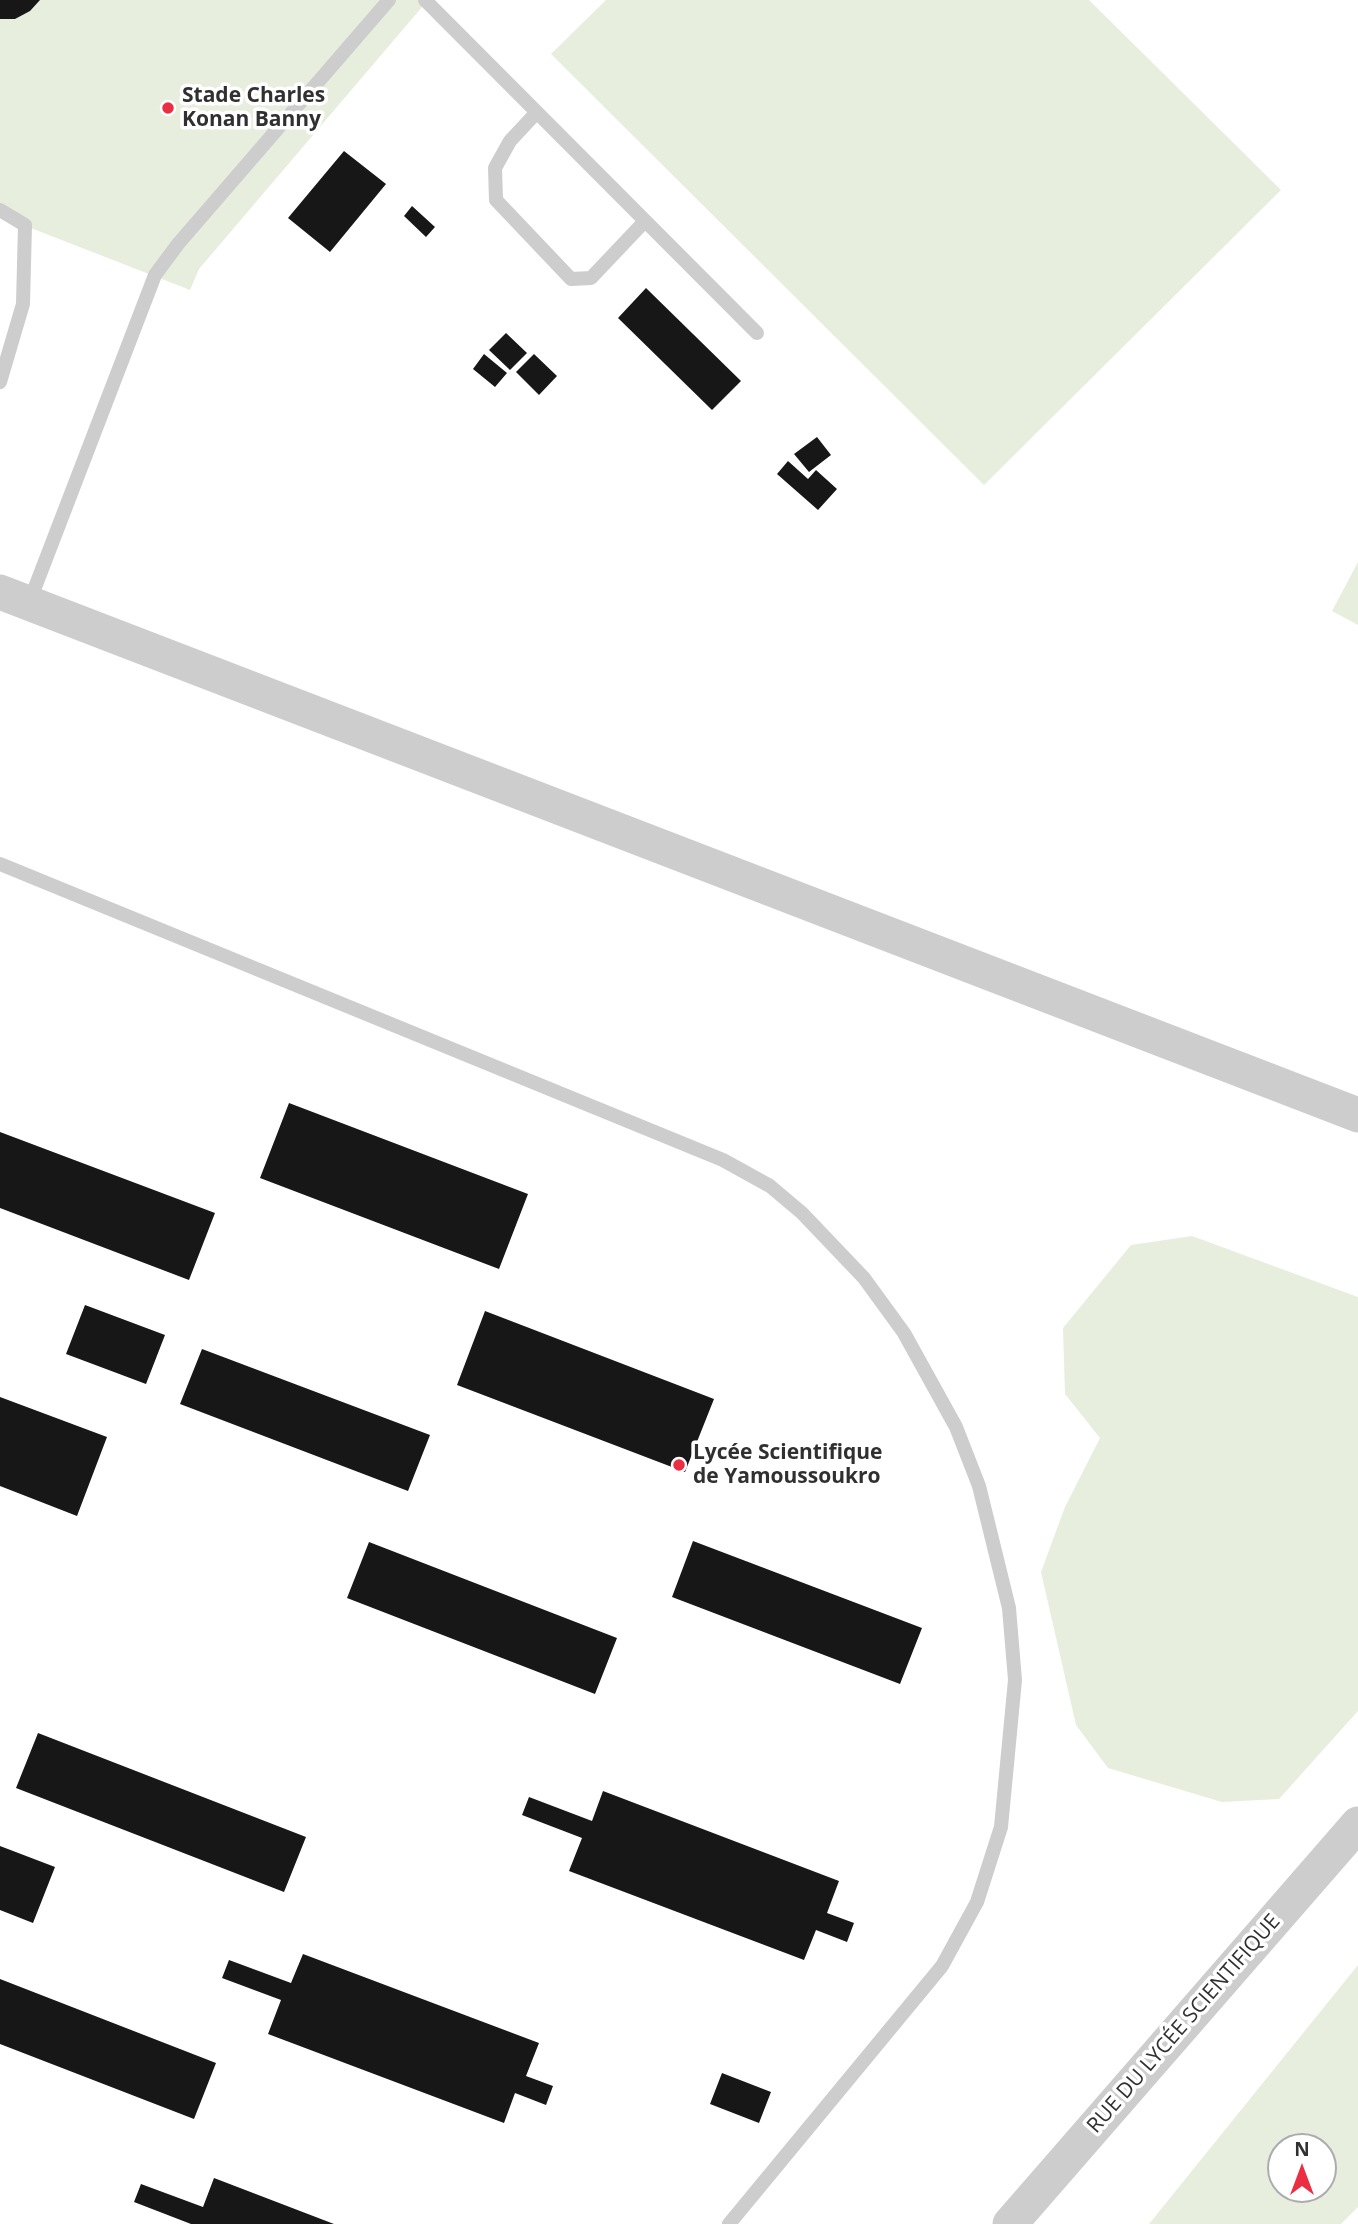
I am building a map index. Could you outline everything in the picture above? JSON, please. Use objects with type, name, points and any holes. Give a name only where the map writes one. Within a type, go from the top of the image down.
[{"type":"street","points":[[14,598],[1358,1115]]},
{"type":"street","name":"RUE DU LYCÉE SCIENTIFIQUE","points":[[1010,2224],[1358,1824]]},
{"type":"lane","points":[[14,598],[155,275],[178,244],[389,0]]},
{"type":"lane","points":[[425,0],[757,333]]},
{"type":"lane","points":[[537,113],[510,141],[495,168],[496,200],[571,279],[591,278],[645,221]]},
{"type":"lane","points":[[0,210],[24,225],[23,304],[0,382]]},
{"type":"lane","points":[[0,864],[723,1160],[770,1186],[802,1213],[864,1278],[904,1333],[956,1427],[979,1486],[1009,1608],[1015,1680],[1000,1827],[977,1902],[942,1966],[729,2224]]},
{"type":"green space","name":"Stade Charles Konan Banny","points":[[0,0],[428,0],[199,269],[190,290],[0,216]]},
{"type":"green space","points":[[606,0],[1089,0],[1281,190],[984,485],[551,54]]},
{"type":"green space","points":[[1358,562],[1358,625],[1332,611]]},
{"type":"green space","points":[[1192,1236],[1358,1297],[1358,1711],[1279,1799],[1222,1802],[1108,1768],[1076,1725],[1041,1572],[1065,1507],[1100,1438],[1065,1394],[1063,1328],[1131,1245]]},
{"type":"green space","points":[[1358,1965],[1358,2207],[1341,2224],[1149,2224]]},
{"type":"building","points":[[0,0],[40,0],[30,11],[15,19],[0,19]]},
{"type":"building","points":[[344,151],[386,184],[330,252],[288,218]]},
{"type":"building","points":[[412,206],[435,227],[426,237],[404,216]]},
{"type":"building","points":[[646,288],[741,381],[712,410],[618,318]]},
{"type":"building","points":[[506,333],[527,353],[510,370],[489,350]]},
{"type":"building","points":[[484,354],[507,373],[495,387],[473,369]]},
{"type":"building","points":[[534,354],[557,376],[539,395],[516,372]]},
{"type":"building","points":[[817,437],[831,455],[809,472],[794,454]]},
{"type":"building","points":[[788,461],[808,479],[816,470],[837,489],[818,510],[777,474]]},
{"type":"building","points":[[289,1103],[528,1194],[499,1269],[260,1178]]},
{"type":"building","points":[[0,1132],[215,1213],[189,1280],[0,1208]]},
{"type":"building","points":[[85,1305],[165,1335],[146,1384],[66,1354]]},
{"type":"building","points":[[485,1311],[714,1399],[685,1472],[457,1385]]},
{"type":"building","points":[[202,1349],[430,1435],[408,1491],[180,1404]]},
{"type":"building","points":[[0,1397],[107,1437],[77,1516],[0,1486]]},
{"type":"building","points":[[693,1541],[922,1628],[900,1684],[672,1597]]},
{"type":"building","points":[[369,1542],[617,1638],[595,1694],[347,1598]]},
{"type":"building","points":[[38,1733],[306,1837],[284,1892],[16,1788]]},
{"type":"building","points":[[603,1791],[839,1881],[827,1913],[854,1923],[847,1942],[816,1930],[804,1960],[569,1871],[582,1838],[522,1815],[529,1797],[592,1821]]},
{"type":"building","points":[[0,1846],[55,1867],[33,1923],[0,1910]]},
{"type":"building","points":[[303,1954],[539,2043],[526,2076],[553,2086],[546,2105],[515,2093],[504,2123],[268,2034],[281,2000],[222,1978],[229,1960],[291,1983]]},
{"type":"building","points":[[0,1979],[216,2063],[194,2119],[0,2044]]},
{"type":"building","points":[[722,2073],[771,2092],[759,2123],[710,2104]]},
{"type":"building","points":[[214,2178],[334,2224],[191,2224],[134,2202],[141,2184],[203,2207]]},
{"type":"place","name":"Stade Charles Konan Banny","points":[[168,108]]},
{"type":"place","name":"Lycée Scientifique de Yamoussoukro","points":[[679,1465]]}]
